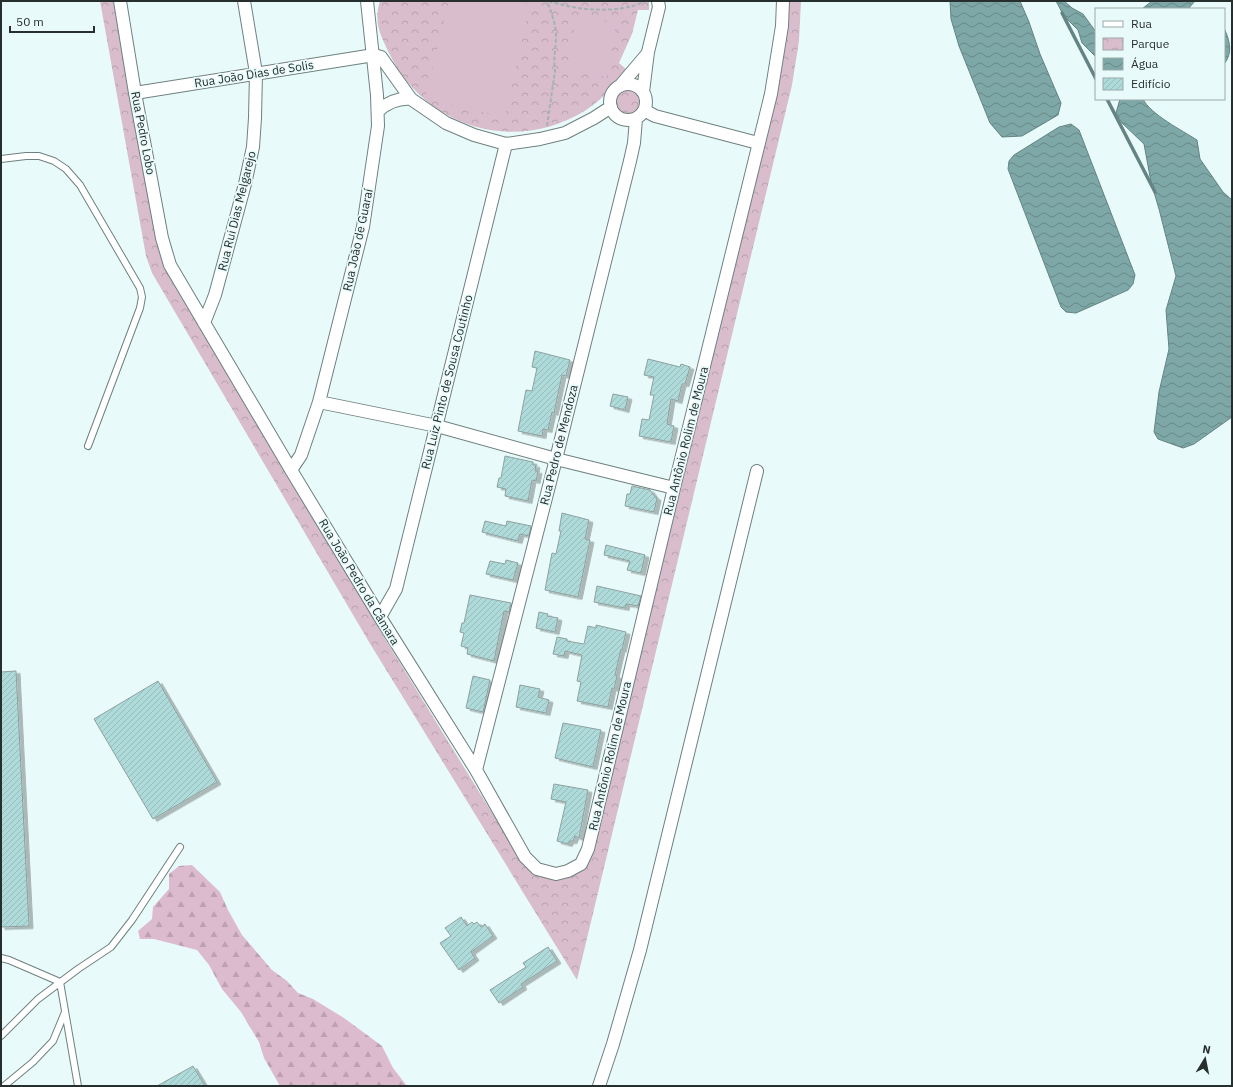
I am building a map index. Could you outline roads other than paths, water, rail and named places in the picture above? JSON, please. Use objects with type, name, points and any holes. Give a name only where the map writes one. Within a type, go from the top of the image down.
[{"type":"street","name":"Rua Pedro Lobo","points":[[120,1],[135,93],[162,238],[170,265]]},
{"type":"street","name":"Rua Rui Dias Melgarejo","points":[[204,323],[215,295],[245,184],[253,147],[256,73],[244,1]]},
{"type":"street","name":"Rua João de Guaraí","points":[[291,470],[302,455],[318,402],[363,227],[378,126],[374,55],[367,1]]},
{"type":"street","points":[[648,52],[612,95],[610,101],[613,113],[623,120],[636,119],[641,115],[646,104],[643,92],[648,52],[659,7],[658,1]]},
{"type":"street","name":"Rua Antônio Rolim de Moura","points":[[568,871],[581,864],[588,849],[674,488],[771,94],[782,26],[782,1]]},
{"type":"street","name":"Rua João Dias de Solis","points":[[135,93],[374,55]]},
{"type":"street","points":[[374,55],[381,56],[411,99],[446,123],[474,135],[506,144],[545,138],[565,133],[611,107]]},
{"type":"street","points":[[620,86],[633,85],[643,92]]},
{"type":"street","points":[[378,111],[393,101],[399,99],[411,99]]},
{"type":"street","points":[[644,110],[655,116],[758,143]]},
{"type":"street","name":"Rua Pedro de Mendoza","points":[[476,770],[556,459],[630,161],[634,144],[636,119]]},
{"type":"street","name":"Rua Luiz Pinto de Sousa Coutinho","points":[[380,617],[396,589],[506,144]]},
{"type":"street","name":"Rua João Pedro da Câmara","points":[[170,265],[380,617],[476,770],[526,857],[537,869],[556,874],[568,871]]},
{"type":"street","points":[[318,402],[437,426],[556,459],[674,488]]},
{"type":"street","points":[[599,1086],[613,1044],[640,950],[757,471]]},
{"type":"lane","points":[[1,159],[39,156],[54,161],[66,169],[80,185],[140,288],[142,297],[140,308],[88,446]]},
{"type":"lane","points":[[1,1036],[38,999],[111,947],[132,920],[180,847]]},
{"type":"lane","points":[[1,958],[60,982]]},
{"type":"lane","points":[[60,982],[78,1086]]},
{"type":"lane","points":[[4,1086],[33,1062],[53,1042],[65,1011]]},
{"type":"water","points":[[950,1],[1020,1],[1040,54],[1061,103],[1058,115],[1022,136],[1002,137],[990,123],[959,46],[951,19]]},
{"type":"water","points":[[1056,1],[1064,1],[1072,8],[1083,14],[1095,31],[1095,56],[1082,43],[1078,30],[1064,16]]},
{"type":"water","points":[[1152,1],[1195,1],[1189,8],[1143,8]]},
{"type":"water","points":[[1225,30],[1230,47],[1225,63]]},
{"type":"water","points":[[1120,100],[1144,100],[1159,116],[1197,140],[1200,159],[1223,192],[1232,200],[1232,417],[1194,444],[1183,448],[1158,439],[1154,432],[1159,392],[1169,349],[1166,310],[1176,276],[1151,182],[1144,144],[1122,123],[1116,113]]},
{"type":"water","points":[[1071,124],[1079,130],[1135,275],[1133,284],[1128,290],[1076,313],[1066,312],[1061,307],[1008,169],[1009,161],[1014,155],[1059,127]]},
{"type":"waterway","points":[[1062,13],[1095,77]]},
{"type":"waterway","points":[[1108,100],[1155,192]]}]
